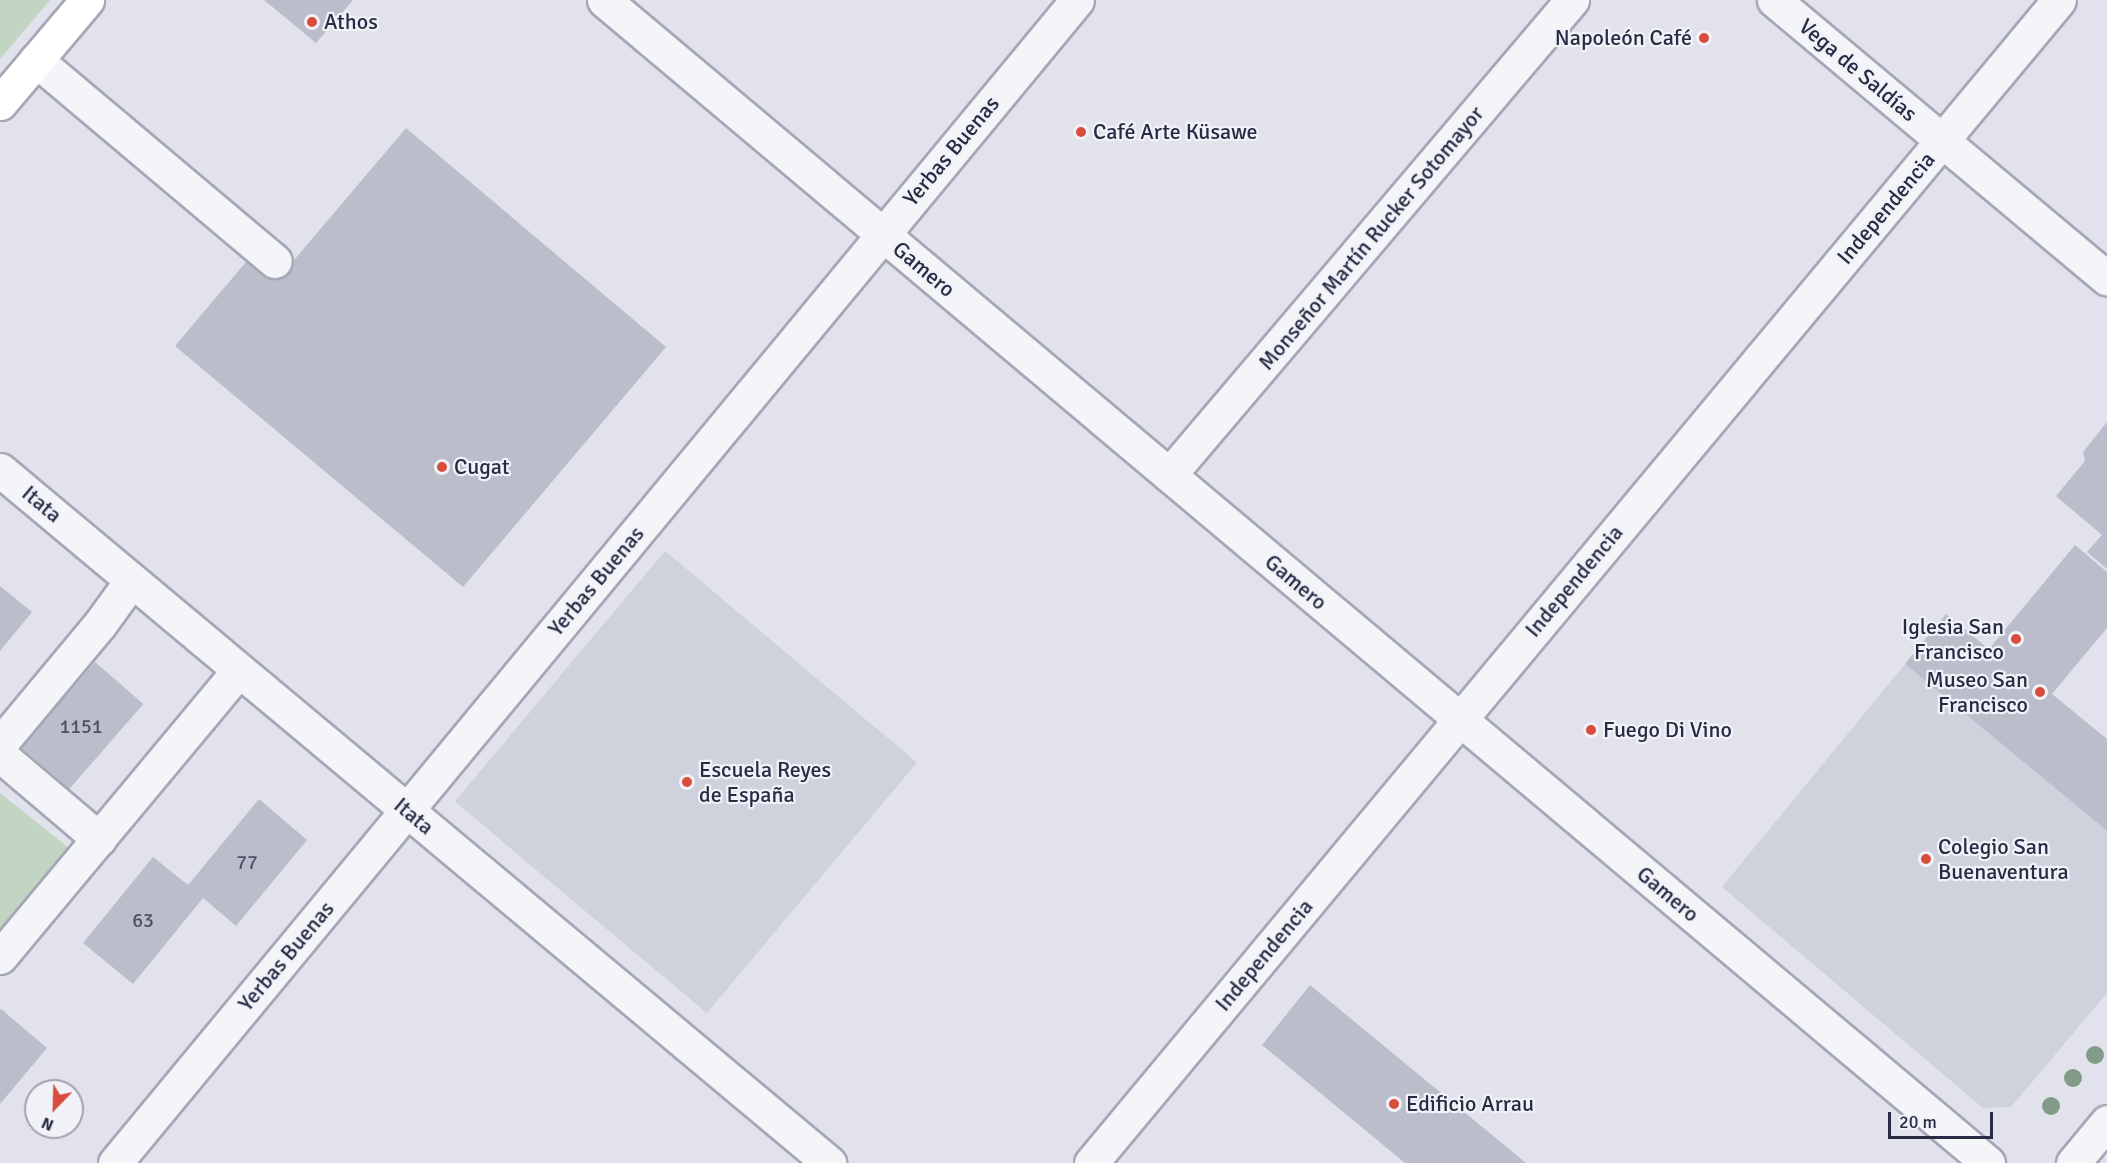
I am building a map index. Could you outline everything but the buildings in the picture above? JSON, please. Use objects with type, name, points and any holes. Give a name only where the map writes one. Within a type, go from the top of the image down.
[{"type":"main road","points":[[0,102],[87,0]]},
{"type":"street","name":"Gamero","points":[[604,0],[1988,1163]]},
{"type":"street","name":"Yerbas Buenas","points":[[115,1163],[1077,0]]},
{"type":"street","name":"Monseñor Martín Rucker Sotomayor","points":[[1169,475],[1572,0]]},
{"type":"street","name":"Vega de Saldías","points":[[1774,0],[2107,278]]},
{"type":"street","name":"Independencia","points":[[1091,1163],[2059,0]]},
{"type":"street","points":[[36,60],[275,261]]},
{"type":"street","name":"Itata","points":[[0,470],[829,1163]]},
{"type":"street","points":[[0,744],[100,624],[132,580]]},
{"type":"street","points":[[0,957],[239,670]]},
{"type":"street","points":[[0,755],[99,839]]},
{"type":"street","points":[[2073,1163],[2107,1122]]},
{"type":"shaded area","name":"Escuela Reyes de España","points":[[665,551],[917,762],[707,1013],[455,801]]},
{"type":"shaded area","name":"Colegio San Buenaventura","points":[[1905,664],[2107,831],[2107,993],[2011,1107],[1983,1108],[1722,887]]},
{"type":"green space","points":[[0,0],[50,0],[0,59]]},
{"type":"green space","points":[[0,793],[70,849],[0,933]]},
{"type":"place","name":"Athos","points":[[312,22]]},
{"type":"place","name":"Napoleón Café","points":[[1704,38]]},
{"type":"place","name":"Café Arte Küsawe","points":[[1081,132]]},
{"type":"place","name":"Cugat","points":[[442,467]]},
{"type":"place","name":"Iglesia San Francisco","points":[[2016,639]]},
{"type":"place","name":"Museo San Francisco","points":[[2040,692]]},
{"type":"place","name":"Fuego Di Vino","points":[[1591,730]]},
{"type":"place","name":"Escuela Reyes de España","points":[[687,782]]},
{"type":"place","name":"Colegio San Buenaventura","points":[[1926,859]]},
{"type":"place","name":"Edificio Arrau","points":[[1394,1104]]}]
